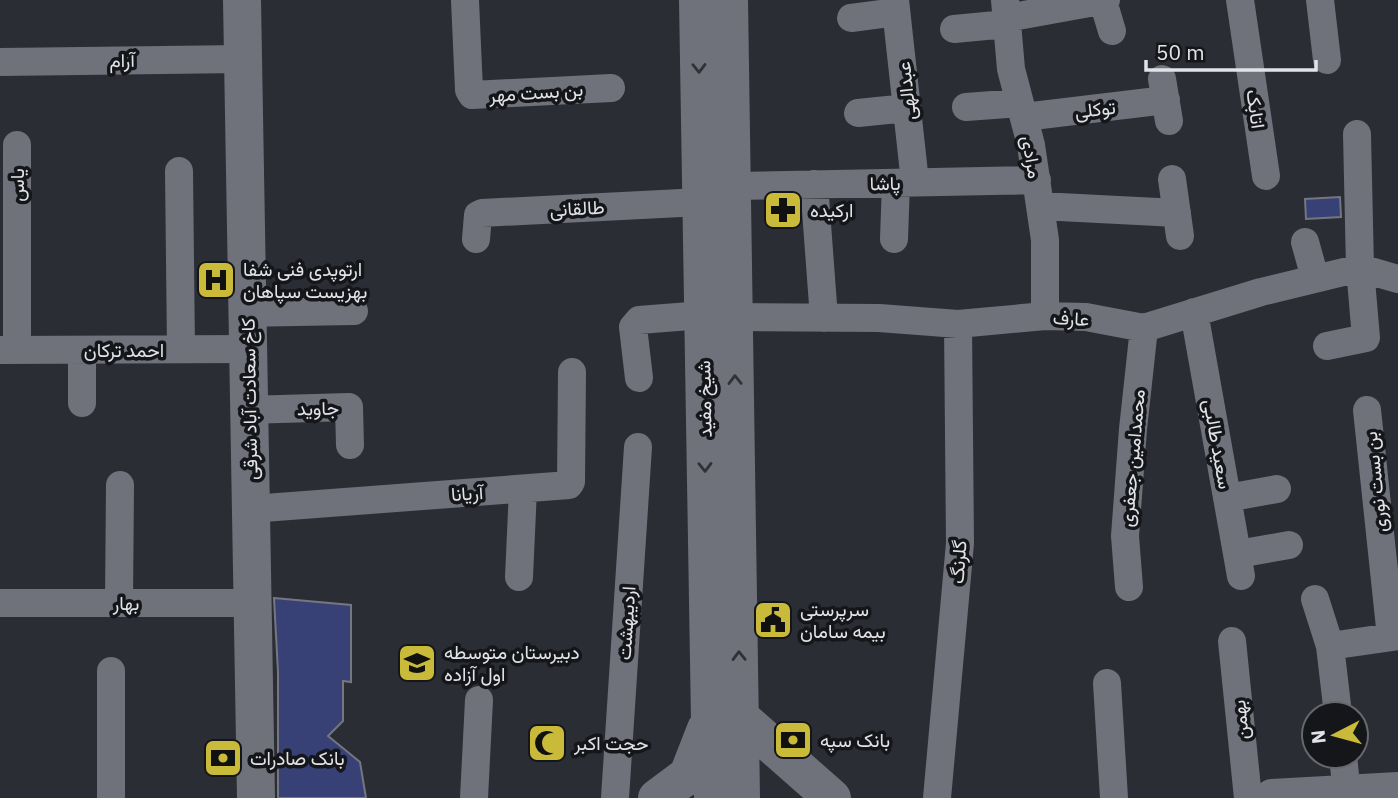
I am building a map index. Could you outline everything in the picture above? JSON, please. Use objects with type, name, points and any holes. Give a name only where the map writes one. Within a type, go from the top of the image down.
[{"type":"main road","name":"کاخ سعادت آباد شرقی","points":[[242,0],[256,798]]},
{"type":"main road","name":"شیخ مفید","points":[[698,0],[717,194]]},
{"type":"main road","name":"شیخ مفید","points":[[713,798],[725,719],[717,194],[729,0]]},
{"type":"main road","name":"شیخ مفید","points":[[725,719],[741,798]]},
{"type":"main road","points":[[657,798],[688,775],[725,719],[832,798]]},
{"type":"main road","points":[[1272,798],[1398,791]]},
{"type":"street","name":"بن بست مهر","points":[[465,0],[469,90],[472,95],[611,88]]},
{"type":"street","points":[[954,29],[1006,14],[1104,0],[1112,31]]},
{"type":"street","name":"اتابک","points":[[1240,0],[1266,176]]},
{"type":"street","points":[[1321,0],[1328,60]]},
{"type":"street","points":[[850,18],[896,6]]},
{"type":"street","name":"عبدالهی","points":[[894,239],[906,182],[908,108],[896,6]]},
{"type":"street","name":"مرادی","points":[[1006,14],[1011,69],[1031,145],[1045,240],[1045,316]]},
{"type":"street","name":"آرام","points":[[0,62],[243,59]]},
{"type":"street","name":"توکلی","points":[[966,107],[1022,110],[1166,100]]},
{"type":"street","points":[[858,113],[908,108]]},
{"type":"street","points":[[1327,346],[1367,338],[1360,268],[1357,134]]},
{"type":"street","name":"یاس","points":[[8,350],[17,145]]},
{"type":"street","points":[[178,171],[181,349]]},
{"type":"street","name":"پاشا","points":[[717,194],[814,184],[906,182],[1038,193],[1178,225],[1172,179]]},
{"type":"street","points":[[814,184],[824,318]]},
{"type":"street","name":"طالقانی","points":[[476,239],[478,215],[482,213],[717,194]]},
{"type":"street","points":[[1305,242],[1315,278]]},
{"type":"street","name":"عارف","points":[[639,378],[633,327],[639,320],[719,316],[879,318],[958,324],[1045,316],[1087,317],[1144,328],[1261,292],[1360,268],[1398,279]]},
{"type":"street","name":"احمد ترکان","points":[[8,350],[181,349],[248,331],[354,311]]},
{"type":"street","name":"سعید طالبی","points":[[1194,312],[1239,565],[1289,545]]},
{"type":"street","name":"گلرنگ","points":[[937,798],[960,544],[958,324]]},
{"type":"street","name":"محمدامین جعفری","points":[[1129,587],[1125,536],[1144,328]]},
{"type":"street","points":[[82,350],[82,403]]},
{"type":"street","name":"آریانا","points":[[251,509],[564,487],[571,481],[572,372]]},
{"type":"street","name":"جاوید","points":[[249,410],[349,407],[350,445]]},
{"type":"street","name":"بن بست نوری","points":[[1367,410],[1394,637]]},
{"type":"street","name":"اردیبهشت","points":[[615,798],[638,447]]},
{"type":"street","points":[[119,603],[120,485]]},
{"type":"street","points":[[519,577],[523,489]]},
{"type":"street","points":[[1227,498],[1278,489]]},
{"type":"street","points":[[1315,599],[1330,646],[1336,700]]},
{"type":"street","name":"بهار","points":[[0,603],[252,604]]},
{"type":"street","points":[[1330,646],[1394,637]]},
{"type":"street","name":"بهمن","points":[[1232,641],[1248,798]]},
{"type":"street","points":[[111,671],[111,798]]},
{"type":"street","points":[[1107,683],[1114,798]]},
{"type":"street","points":[[474,798],[479,700]]},
{"type":"street","points":[[1339,795],[1342,770]]},
{"type":"building","points":[[1340,197],[1341,217],[1306,219],[1305,199]]},
{"type":"building","points":[[274,598],[351,605],[351,682],[343,681],[343,721],[328,736],[360,762],[366,798],[278,798],[278,672]]},
{"type":"place","name":"ارکیده","points":[[783,210]]},
{"type":"place","name":"ارتوپدی فنی شفا بهزیست سپاهان","points":[[216,280]]},
{"type":"place","name":"سرپرستی بیمه سامان","points":[[773,620]]},
{"type":"place","name":"دبیرستان متوسطه اول آزاده","points":[[417,663]]},
{"type":"place","name":"بانک سپه","points":[[793,740]]},
{"type":"place","name":"حجت اکبر","points":[[547,743]]},
{"type":"place","name":"بانک صادرات","points":[[223,758]]}]
